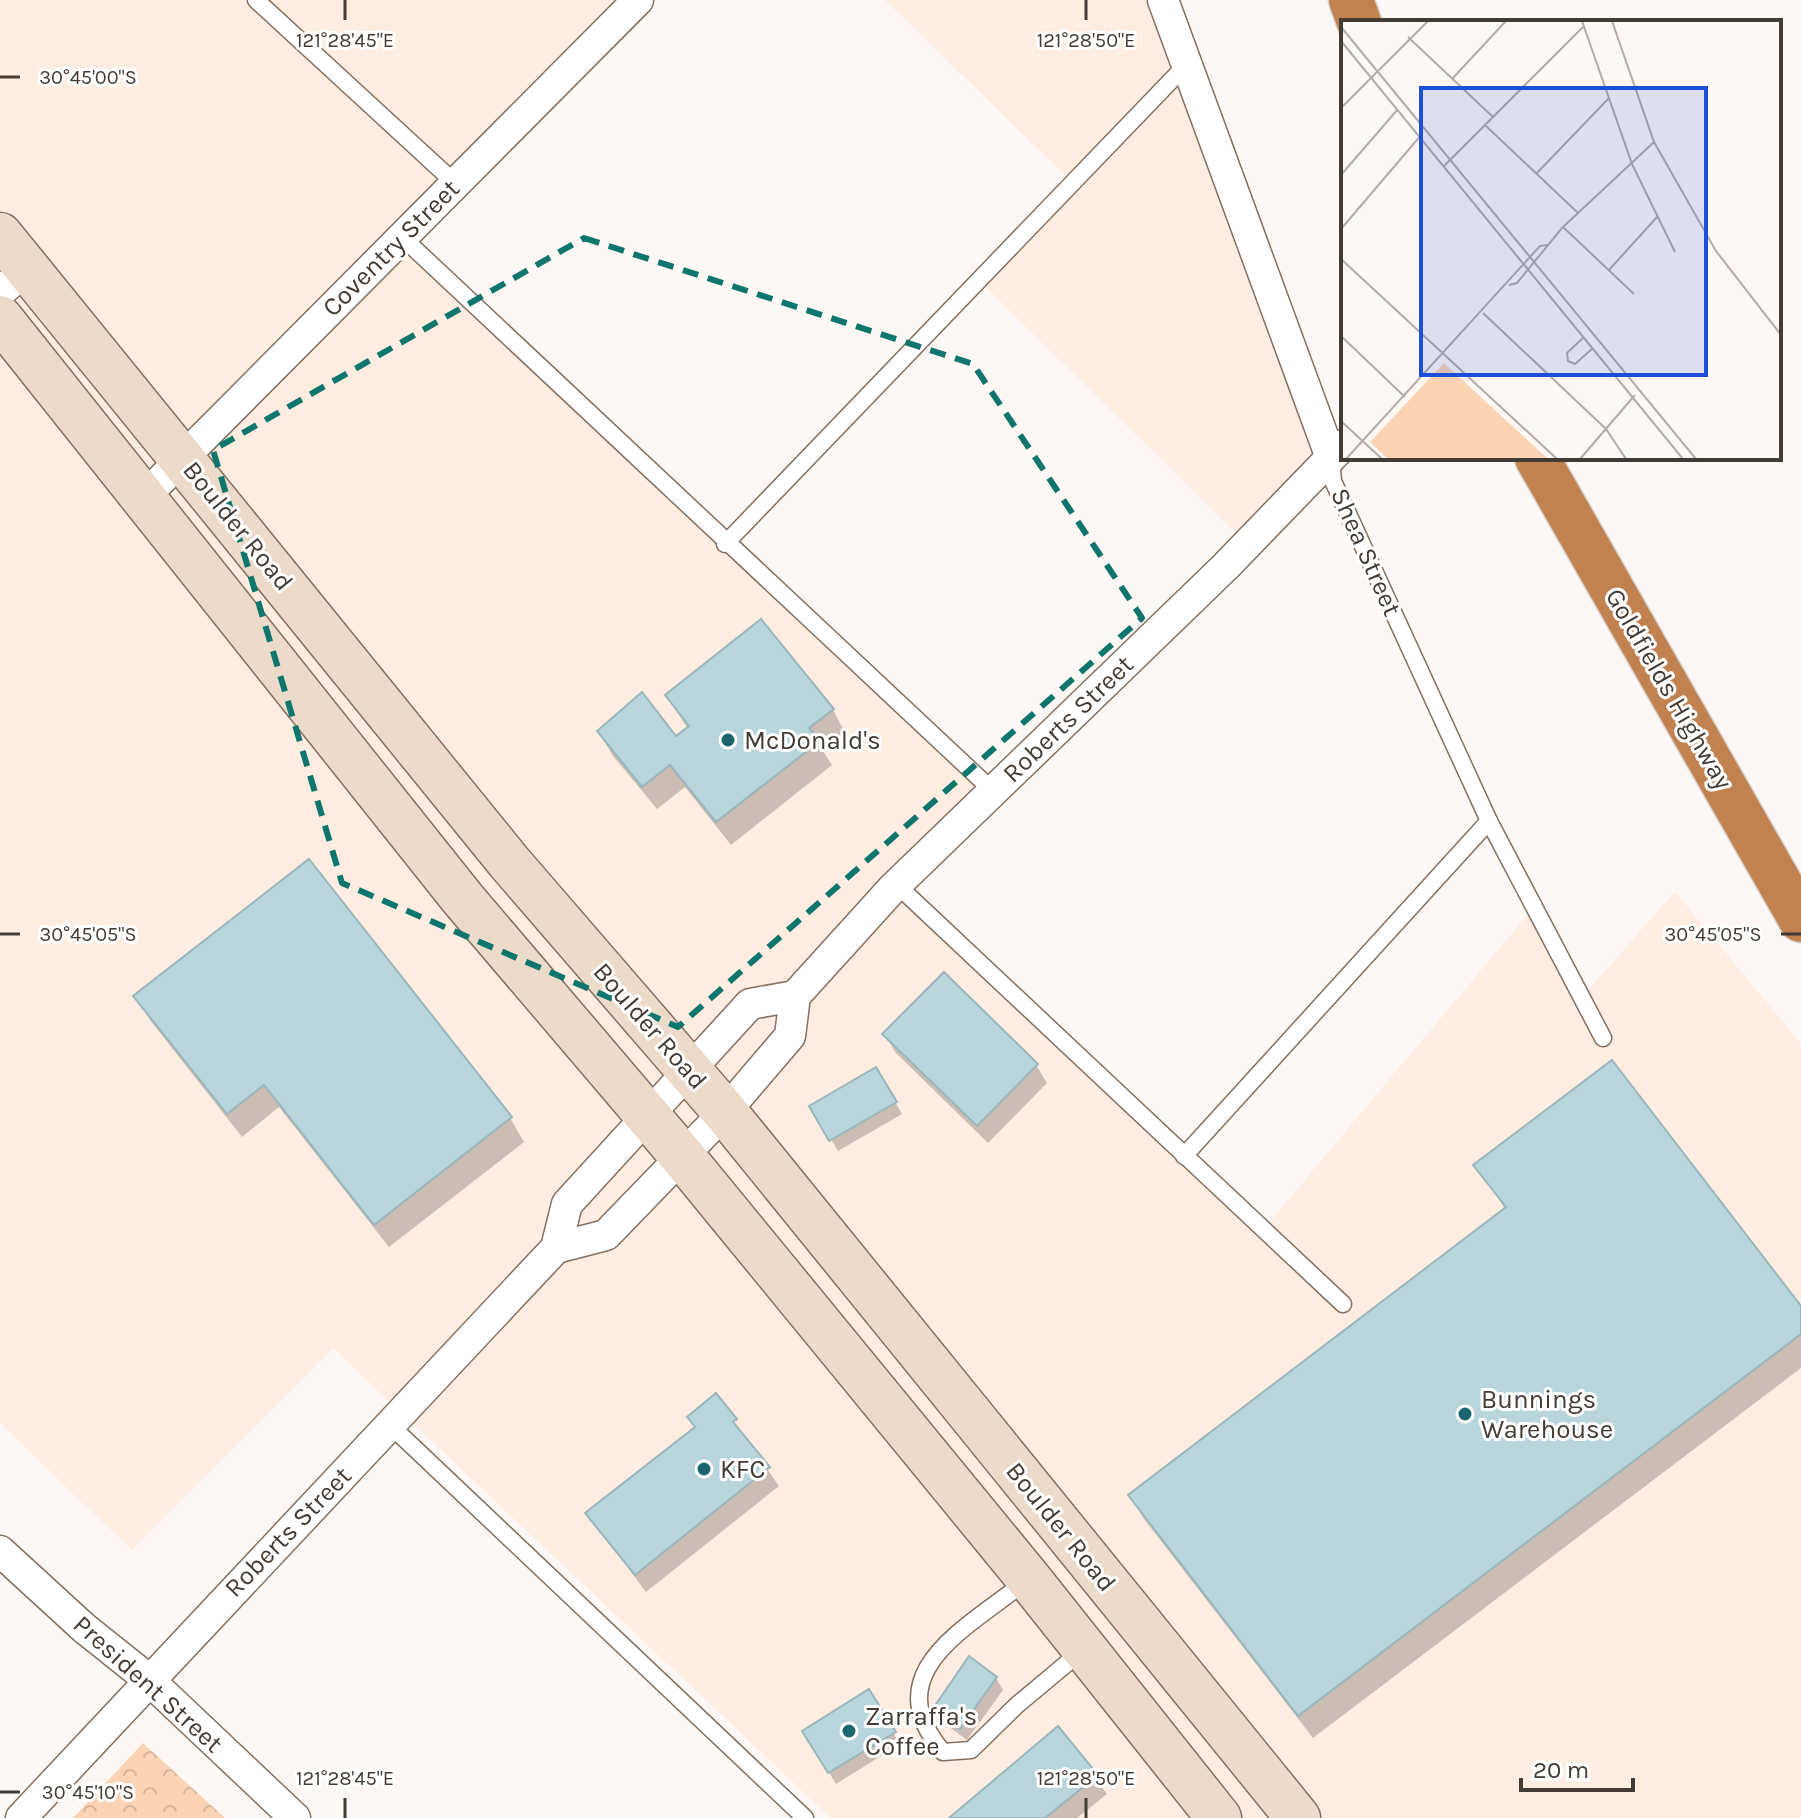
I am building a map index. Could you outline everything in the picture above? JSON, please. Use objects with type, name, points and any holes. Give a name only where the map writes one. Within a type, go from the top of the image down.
[{"type":"highway","points":[[1351,0],[1358,20]]},
{"type":"highway","name":"Goldfields Highway","points":[[1538,460],[1801,920]]},
{"type":"main road","name":"Boulder Road","points":[[0,235],[14,280],[183,459],[509,862],[725,1112],[1298,1818]]},
{"type":"main road","name":"Boulder Road","points":[[0,318],[463,899],[682,1156],[1085,1648],[1219,1818]]},
{"type":"street","name":"Coventry Street","points":[[144,497],[638,0]]},
{"type":"street","name":"Shea Street","points":[[1163,0],[1337,450]]},
{"type":"street","name":"Roberts Street","points":[[21,1818],[148,1679],[556,1248],[567,1204],[750,1004],[795,996],[897,885],[1226,566],[1337,450]]},
{"type":"street","points":[[556,1248],[606,1235],[725,1112],[790,1036],[795,996]]},
{"type":"street","name":"President Street","points":[[0,1551],[84,1628],[148,1679],[295,1818]]},
{"type":"lane","points":[[256,0],[455,183]]},
{"type":"lane","points":[[725,544],[1186,65]]},
{"type":"lane","points":[[402,237],[725,544],[994,792]]},
{"type":"lane","name":"Shea Street","points":[[1337,450],[1333,481],[1489,821],[1603,1038]]},
{"type":"lane","points":[[1184,1156],[1489,821]]},
{"type":"lane","points":[[897,885],[1343,1304]]},
{"type":"lane","points":[[390,1425],[805,1818]]},
{"type":"lane","points":[[1029,1579],[943,1646],[921,1677],[916,1702],[926,1732],[943,1752],[971,1750],[1017,1705],[1085,1648]]},
{"type":"highlighted area","points":[[584,238],[973,364],[1142,618],[678,1027],[342,883],[213,450]]},
{"type":"shaded area","points":[[0,0],[638,0],[402,237],[994,792],[897,885],[1264,1229],[1534,907],[1582,997],[1675,892],[1801,1044],[1801,1818],[831,1818],[333,1348],[132,1550],[0,1423]]},
{"type":"shaded area","points":[[885,0],[1171,0],[1333,481],[1247,544],[979,280],[1072,182]]},
{"type":"green space","points":[[143,1743],[225,1818],[73,1818]]},
{"type":"building","points":[[761,619],[834,709],[809,728],[820,741],[716,822],[670,765],[642,787],[597,731],[642,692],[676,736],[689,726],[665,695]]},
{"type":"building","points":[[309,859],[512,1117],[374,1225],[264,1085],[227,1114],[133,996]]},
{"type":"building","points":[[944,972],[1038,1064],[977,1126],[882,1034]]},
{"type":"building","name":"Bunnings Warehouse","points":[[1612,1060],[1801,1306],[1801,1334],[1298,1716],[1128,1495],[1506,1207],[1473,1165]]},
{"type":"building","points":[[876,1067],[897,1102],[829,1141],[809,1106]]},
{"type":"building","points":[[716,1393],[737,1419],[733,1422],[770,1467],[635,1575],[585,1513],[695,1427],[687,1417]]},
{"type":"building","points":[[969,1656],[997,1677],[960,1729],[932,1710]]},
{"type":"building","name":"Zarraffa's Coffee","points":[[869,1689],[896,1732],[828,1773],[802,1731]]},
{"type":"building","points":[[1058,1726],[1098,1775],[1045,1818],[949,1818]]},
{"type":"place","name":"McDonald's","points":[[728,740]]},
{"type":"place","name":"Bunnings Warehouse","points":[[1465,1414]]},
{"type":"place","name":"KFC","points":[[704,1469]]},
{"type":"place","name":"Zarraffa's Coffee","points":[[849,1731]]}]
